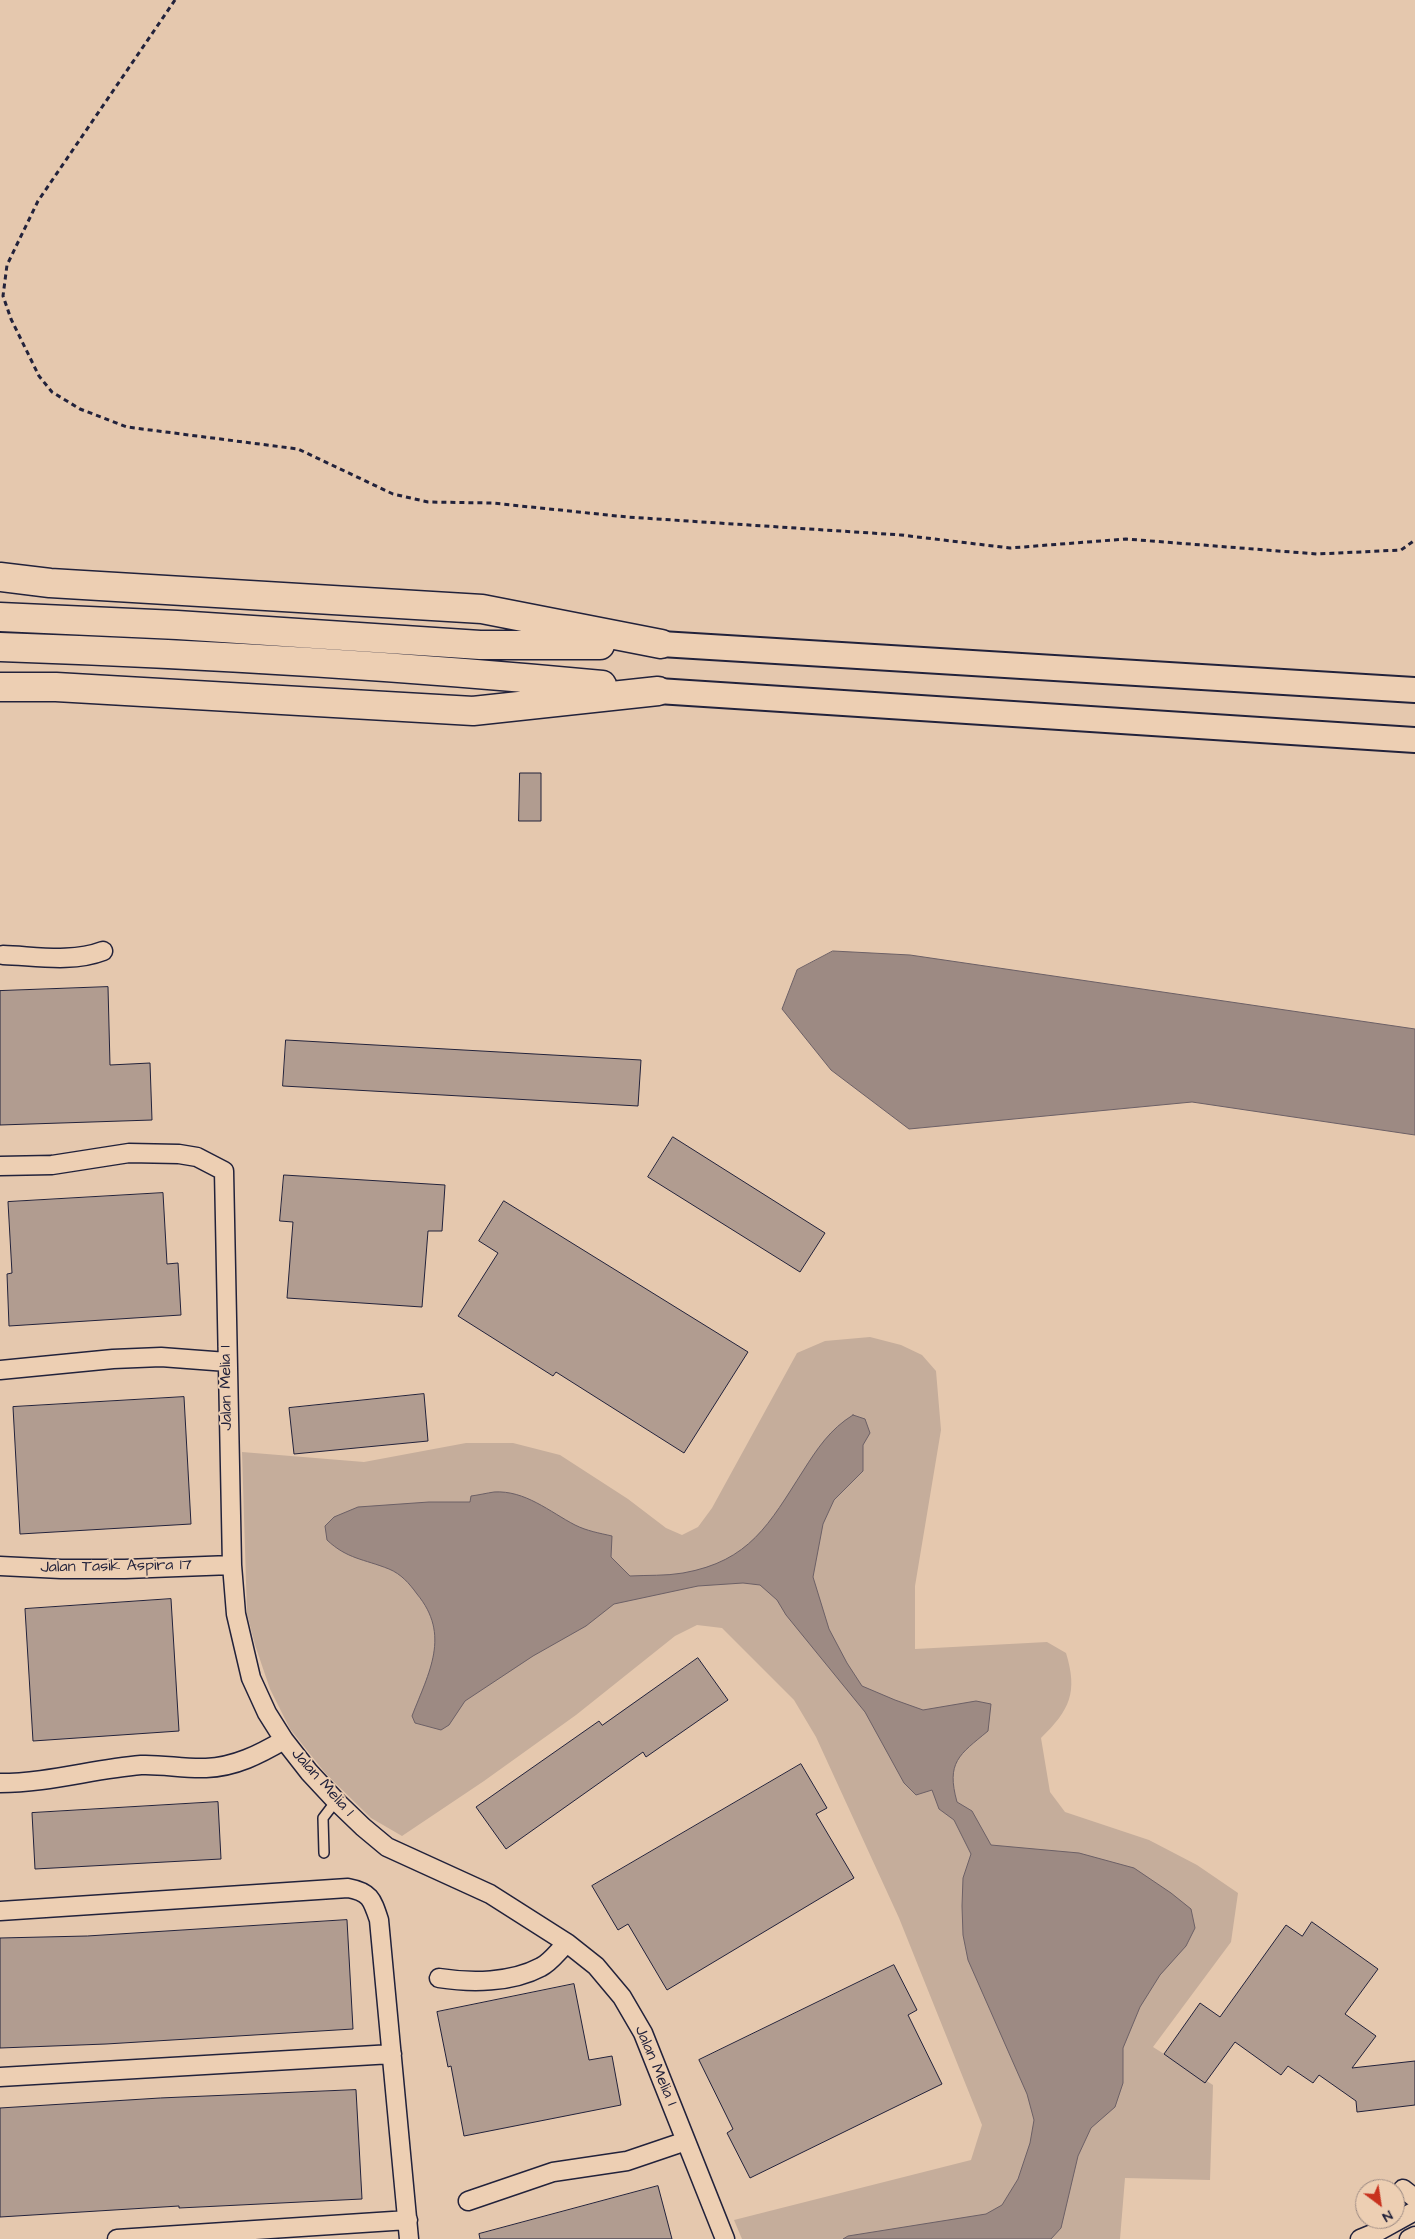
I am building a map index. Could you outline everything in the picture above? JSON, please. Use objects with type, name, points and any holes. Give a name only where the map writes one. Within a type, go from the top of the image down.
[{"type":"highway","points":[[0,577],[50,583],[482,609],[661,644]]},
{"type":"highway","points":[[0,618],[177,625],[480,645],[661,644]]},
{"type":"highway","points":[[0,646],[177,653],[480,674],[658,691]]},
{"type":"highway","points":[[0,687],[56,688],[473,711],[658,691]]},
{"type":"street","points":[[661,644],[1415,690]]},
{"type":"street","points":[[658,691],[1415,740]]},
{"type":"street","points":[[1,954],[74,958],[89,956],[103,951]]},
{"type":"street","name":"Jalan Melia 1","points":[[0,1166],[52,1165],[129,1153],[197,1157],[224,1171],[226,1362],[232,1564],[236,1614],[251,1678],[267,1713],[284,1740],[309,1772],[363,1828],[387,1846],[490,1894],[567,1943],[596,1966],[622,1997],[639,2026],[725,2239]]},
{"type":"street","points":[[0,1370],[70,1362],[152,1357],[226,1362]]},
{"type":"street","name":"Jalan Tasik Aspira 17","points":[[0,1566],[125,1570],[232,1564]]},
{"type":"street","points":[[0,1782],[20,1783],[55,1779],[141,1765],[207,1768],[235,1763],[258,1755],[284,1740]]},
{"type":"street","points":[[0,1911],[348,1888],[362,1891],[373,1901],[379,1920],[410,2239]]},
{"type":"street","points":[[439,1978],[465,1982],[518,1975],[542,1966],[567,1943]]},
{"type":"street","points":[[0,2076],[392,2054]]},
{"type":"street","points":[[468,2201],[552,2172],[627,2161],[686,2141]]},
{"type":"street","points":[[1360,2239],[1378,2232],[1415,2211]]},
{"type":"street","points":[[117,2239],[408,2220]]},
{"type":"street","points":[[1409,2239],[1415,2236]]},
{"type":"lane","points":[[324,1853],[323,1818],[336,1801]]},
{"type":"path","points":[[175,0],[38,200],[7,265],[4,296],[11,319],[39,376],[52,392],[80,410],[127,426],[298,449],[393,494],[428,502],[492,503],[627,517],[901,535],[1010,548],[1126,539],[1317,554],[1401,550],[1415,540]]},
{"type":"shaded area","points":[[833,951],[910,955],[1415,1029],[1415,1135],[1192,1102],[909,1129],[831,1070],[782,1009],[797,970]]},
{"type":"shaded area","points":[[870,1337],[901,1345],[922,1355],[936,1371],[941,1430],[915,1586],[915,1649],[1047,1642],[1066,1653],[1071,1679],[1069,1700],[1059,1718],[1041,1738],[1050,1792],[1065,1812],[1149,1840],[1197,1865],[1238,1893],[1231,1942],[1153,2047],[1213,2085],[1210,2180],[1125,2178],[1120,2239],[742,2239],[734,2220],[971,2160],[982,2125],[899,1918],[816,1737],[794,1700],[722,1628],[697,1625],[675,1636],[576,1715],[484,1781],[402,1836],[371,1818],[326,1774],[290,1729],[270,1689],[255,1645],[247,1614],[242,1452],[364,1462],[466,1443],[513,1443],[560,1455],[628,1499],[666,1528],[682,1535],[698,1527],[712,1508],[797,1353],[825,1341]]},
{"type":"shaded area","points":[[853,1415],[865,1419],[870,1433],[863,1445],[863,1471],[834,1500],[823,1524],[813,1577],[829,1629],[862,1686],[923,1710],[976,1701],[991,1704],[988,1731],[963,1753],[954,1768],[953,1777],[957,1802],[972,1811],[991,1845],[1079,1853],[1134,1868],[1191,1909],[1195,1928],[1186,1946],[1160,1975],[1140,2007],[1123,2048],[1123,2083],[1115,2107],[1091,2128],[1078,2156],[1061,2228],[1051,2239],[843,2239],[848,2236],[986,2214],[1002,2205],[1018,2179],[1030,2143],[1034,2120],[1027,2094],[968,1960],[963,1935],[962,1906],[963,1878],[971,1854],[954,1820],[939,1809],[932,1790],[916,1795],[904,1783],[865,1712],[786,1615],[777,1600],[760,1585],[743,1583],[698,1586],[614,1604],[586,1626],[533,1656],[465,1701],[449,1725],[441,1730],[415,1723],[412,1716],[425,1684],[434,1654],[433,1624],[427,1609],[411,1586],[397,1573],[349,1555],[327,1540],[325,1526],[334,1517],[358,1507],[429,1502],[470,1502],[471,1496],[505,1492],[527,1498],[580,1527],[612,1536],[611,1557],[630,1576],[683,1573],[706,1567],[725,1559],[755,1537],[779,1508],[813,1455],[825,1440],[837,1427]]},
{"type":"building","points":[[520,773],[541,773],[541,821],[519,821]]},
{"type":"building","points":[[108,987],[110,1065],[150,1063],[152,1120],[0,1125],[0,991]]},
{"type":"building","points":[[286,1040],[641,1060],[638,1106],[283,1086]]},
{"type":"building","points":[[673,1137],[825,1233],[800,1272],[648,1177]]},
{"type":"building","points":[[284,1175],[445,1185],[442,1231],[428,1231],[422,1307],[287,1298],[293,1222],[280,1221]]},
{"type":"building","points":[[163,1193],[167,1264],[178,1263],[181,1315],[9,1326],[7,1274],[12,1273],[8,1202]]},
{"type":"building","points":[[504,1201],[748,1352],[684,1453],[556,1372],[553,1376],[458,1316],[498,1253],[479,1241]]},
{"type":"building","points":[[424,1394],[428,1441],[294,1454],[289,1408]]},
{"type":"building","points":[[184,1397],[191,1524],[20,1534],[13,1407]]},
{"type":"building","points":[[171,1599],[179,1731],[33,1741],[25,1609]]},
{"type":"building","points":[[698,1658],[728,1700],[646,1757],[643,1752],[506,1849],[476,1807],[599,1721],[602,1725]]},
{"type":"building","points":[[801,1764],[827,1808],[816,1814],[854,1878],[667,1990],[628,1924],[618,1930],[592,1886]]},
{"type":"building","points":[[218,1802],[221,1859],[35,1869],[32,1813]]},
{"type":"building","points":[[347,1920],[353,2029],[106,2044],[0,2048],[0,1938],[87,1936]]},
{"type":"building","points":[[1312,1922],[1378,1969],[1345,2014],[1376,2036],[1352,2068],[1415,2061],[1415,2105],[1357,2112],[1356,2101],[1319,2075],[1313,2083],[1288,2066],[1281,2075],[1235,2042],[1205,2083],[1164,2054],[1200,2003],[1220,2017],[1286,1925],[1302,1936]]},
{"type":"building","points":[[894,1965],[917,2010],[908,2015],[942,2084],[750,2178],[727,2133],[733,2129],[699,2060]]},
{"type":"building","points":[[574,1984],[589,2060],[612,2056],[621,2105],[464,2136],[451,2066],[448,2067],[437,2012]]},
{"type":"building","points":[[356,2090],[362,2199],[179,2208],[179,2206],[0,2217],[0,2108],[160,2098]]},
{"type":"building","points":[[658,2186],[672,2239],[480,2239],[479,2234]]}]
